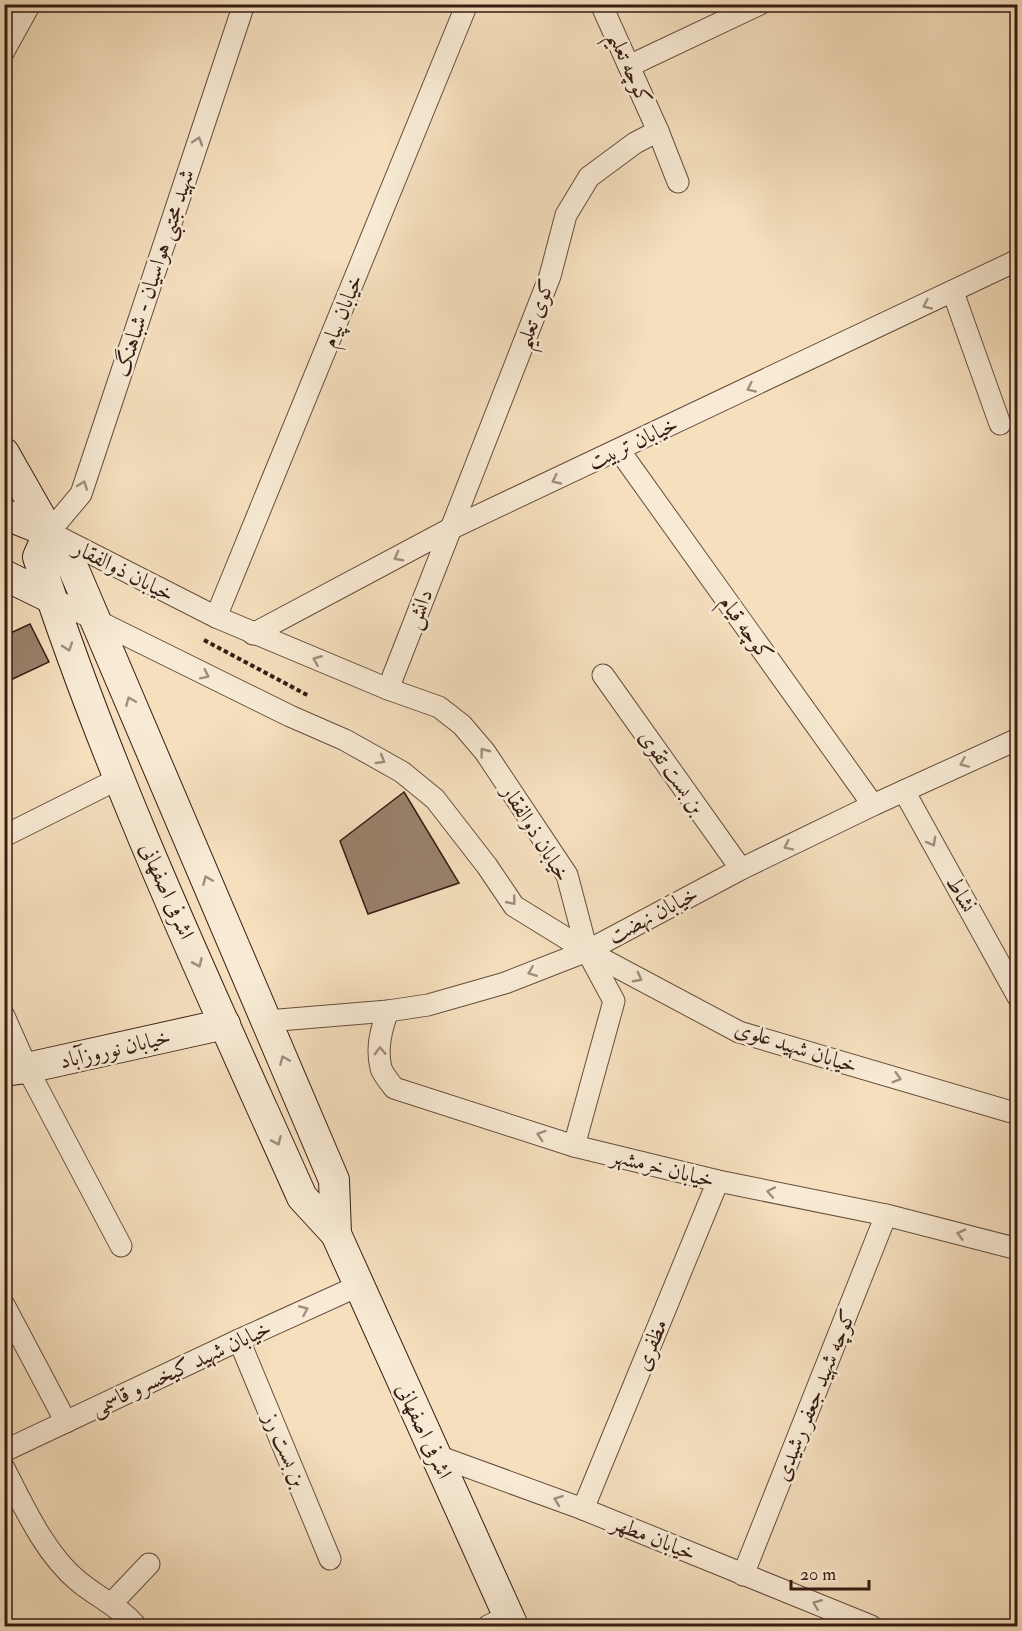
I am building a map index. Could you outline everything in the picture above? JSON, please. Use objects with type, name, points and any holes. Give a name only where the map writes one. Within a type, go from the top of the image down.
[{"type":"main road","name":"اشرفی اصفهانی","points":[[4,453],[49,532],[74,570],[267,1021],[334,1180],[336,1234]]},
{"type":"main road","points":[[4,514],[49,532]]},
{"type":"main road","name":"اشرفی اصفهانی","points":[[49,532],[38,557],[118,779],[302,1197],[336,1234],[435,1455],[503,1623]]},
{"type":"main road","points":[[4,575],[51,597]]},
{"type":"main road","name":"خیابان نوروزآباد","points":[[16,1070],[225,1024]]},
{"type":"street","points":[[4,51],[30,4]]},
{"type":"street","name":"شهید مجتبی هواسیان - شباهنگ","points":[[49,532],[81,494],[244,4]]},
{"type":"street","name":"خیابان پیام","points":[[216,617],[467,4]]},
{"type":"street","name":"کوچه تعلیم","points":[[601,4],[658,131],[678,182]]},
{"type":"street","points":[[629,66],[760,4]]},
{"type":"street","name":"کوی تعلیم","points":[[450,530],[550,276],[566,215],[589,177],[635,143],[658,131]]},
{"type":"street","name":"خیابان تربیت","points":[[253,634],[450,530],[1017,260]]},
{"type":"street","points":[[953,292],[1000,424]]},
{"type":"street","name":"کوچه قیام","points":[[619,450],[873,805]]},
{"type":"street","name":"دانش","points":[[388,689],[450,530]]},
{"type":"street","name":"خیابان ذوالفقار","points":[[49,532],[253,634],[388,689],[439,707],[462,725],[484,752],[567,875],[587,951],[614,1001],[574,1146]]},
{"type":"street","points":[[51,597],[96,622],[290,716],[345,740],[402,772],[435,799],[487,866],[514,906],[587,951]]},
{"type":"street","name":"بن بست تقوی","points":[[603,675],[741,869]]},
{"type":"street","name":"خیابان نهضت","points":[[267,1021],[388,1011],[428,1005],[505,983],[587,951],[741,869],[1017,739]]},
{"type":"street","points":[[4,836],[118,779]]},
{"type":"street","name":"نشاط","points":[[904,791],[1017,997]]},
{"type":"street","name":"خیابان شهید علوی","points":[[587,951],[739,1032],[1017,1114]]},
{"type":"street","name":"خیابان خرمشهر","points":[[388,1011],[381,1028],[379,1046],[381,1070],[394,1088],[574,1146],[718,1181],[886,1215],[1017,1249]]},
{"type":"street","points":[[4,1016],[16,1070],[121,1246]]},
{"type":"street","name":"مظفری","points":[[583,1509],[718,1181]]},
{"type":"street","name":"کوچه شهید جعفر رشیدی","points":[[743,1575],[886,1215]]},
{"type":"street","name":"خیابان شهید کیخسرو قاسمی","points":[[4,1451],[358,1286]]},
{"type":"street","points":[[4,1305],[66,1422]]},
{"type":"street","name":"بن بست رز","points":[[239,1340],[330,1559]]},
{"type":"street","name":"خیابان مطهر","points":[[435,1455],[583,1509],[871,1626]]},
{"type":"street","points":[[4,1468],[21,1502],[56,1557],[77,1580],[111,1604],[136,1626]]},
{"type":"street","points":[[111,1604],[149,1564]]},
{"type":"building","points":[[30,624],[49,662],[4,683],[4,636]]},
{"type":"building","points":[[404,792],[459,883],[368,914],[340,841]]}]
